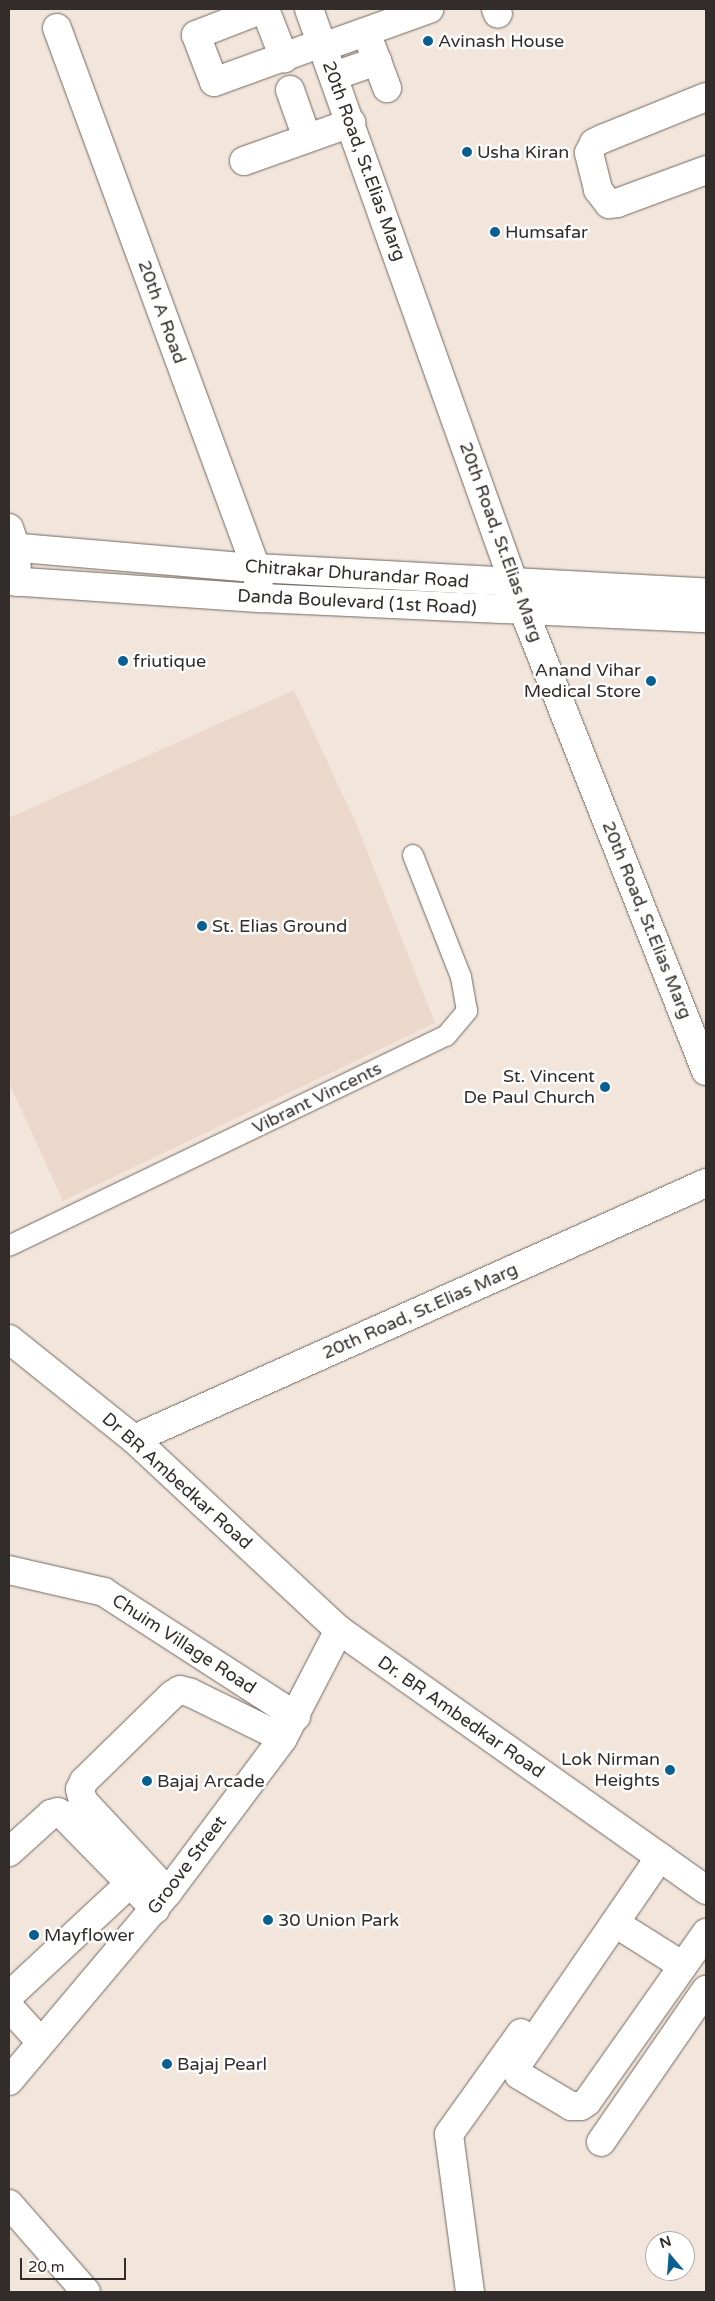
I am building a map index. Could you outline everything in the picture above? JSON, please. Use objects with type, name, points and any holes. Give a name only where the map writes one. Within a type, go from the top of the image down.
[{"type":"street","points":[[284,58],[264,9],[196,35],[212,81],[216,83],[429,9]]},
{"type":"street","name":"20th Road, St.Elias Marg","points":[[309,9],[524,610],[706,1071]]},
{"type":"street","name":"20th A Road","points":[[57,28],[256,568],[260,598]]},
{"type":"street","points":[[366,32],[387,88]]},
{"type":"street","points":[[334,76],[377,61]]},
{"type":"street","points":[[290,90],[307,138]]},
{"type":"street","points":[[706,97],[602,139],[594,143],[589,154],[598,190],[609,204],[617,203],[706,170]]},
{"type":"street","points":[[244,160],[351,123]]},
{"type":"street","points":[[11,541],[13,581]]},
{"type":"street","name":"Chitrakar Dhurandar Road","points":[[11,541],[256,568],[515,584],[706,592]]},
{"type":"street","name":"Danda Boulevard (1st Road)","points":[[13,581],[260,598],[706,618]]},
{"type":"street","name":"20th Road, St.Elias Marg","points":[[134,1440],[706,1182]]},
{"type":"street","name":"Dr BR Ambedkar Road","points":[[9,1339],[134,1440],[339,1630]]},
{"type":"street","name":"Chuim Village Road","points":[[9,1570],[104,1592],[289,1727]]},
{"type":"street","name":"Groove Street","points":[[9,2081],[40,2041],[161,1901],[289,1727],[339,1630]]},
{"type":"street","name":"Dr. BR Ambedkar Road","points":[[339,1630],[706,1890]]},
{"type":"street","points":[[161,1901],[83,1801],[80,1789],[84,1781],[172,1695],[180,1690],[289,1727]]},
{"type":"street","points":[[9,1852],[51,1814],[58,1812],[130,1884],[161,1901]]},
{"type":"street","points":[[654,1853],[615,1923],[520,2061],[518,2071],[522,2078],[570,2106],[580,2106],[587,2102],[706,1933]]},
{"type":"street","points":[[470,2292],[449,2134],[654,1853]]},
{"type":"street","points":[[9,1996],[130,1884]]},
{"type":"street","points":[[615,1923],[683,1966]]},
{"type":"street","points":[[602,2142],[706,1990]]},
{"type":"street","points":[[9,2007],[40,2041]]},
{"type":"street","points":[[9,2204],[86,2292]]},
{"type":"lane","name":"Vibrant Vincents","points":[[9,1246],[446,1036],[468,1011],[461,977],[413,855]]},
{"type":"shaded area","name":"St. Elias Ground","points":[[294,690],[358,828],[435,1023],[63,1201],[9,1083],[9,818]]},
{"type":"place","name":"Avinash House","points":[[428,41]]},
{"type":"place","name":"Usha Kiran","points":[[467,152]]},
{"type":"place","name":"Humsafar","points":[[495,232]]},
{"type":"place","name":"friutique","points":[[123,661]]},
{"type":"place","name":"Anand Vihar Medical Store","points":[[651,681]]},
{"type":"place","name":"St. Elias Ground","points":[[202,926]]},
{"type":"place","name":"St. Vincent De Paul Church","points":[[605,1087]]},
{"type":"place","name":"Lok Nirman Heights","points":[[670,1770]]},
{"type":"place","name":"Bajaj Arcade","points":[[147,1781]]},
{"type":"place","name":"30 Union Park","points":[[268,1920]]},
{"type":"place","name":"Mayflower","points":[[34,1935]]},
{"type":"place","name":"Bajaj Pearl","points":[[167,2064]]}]
